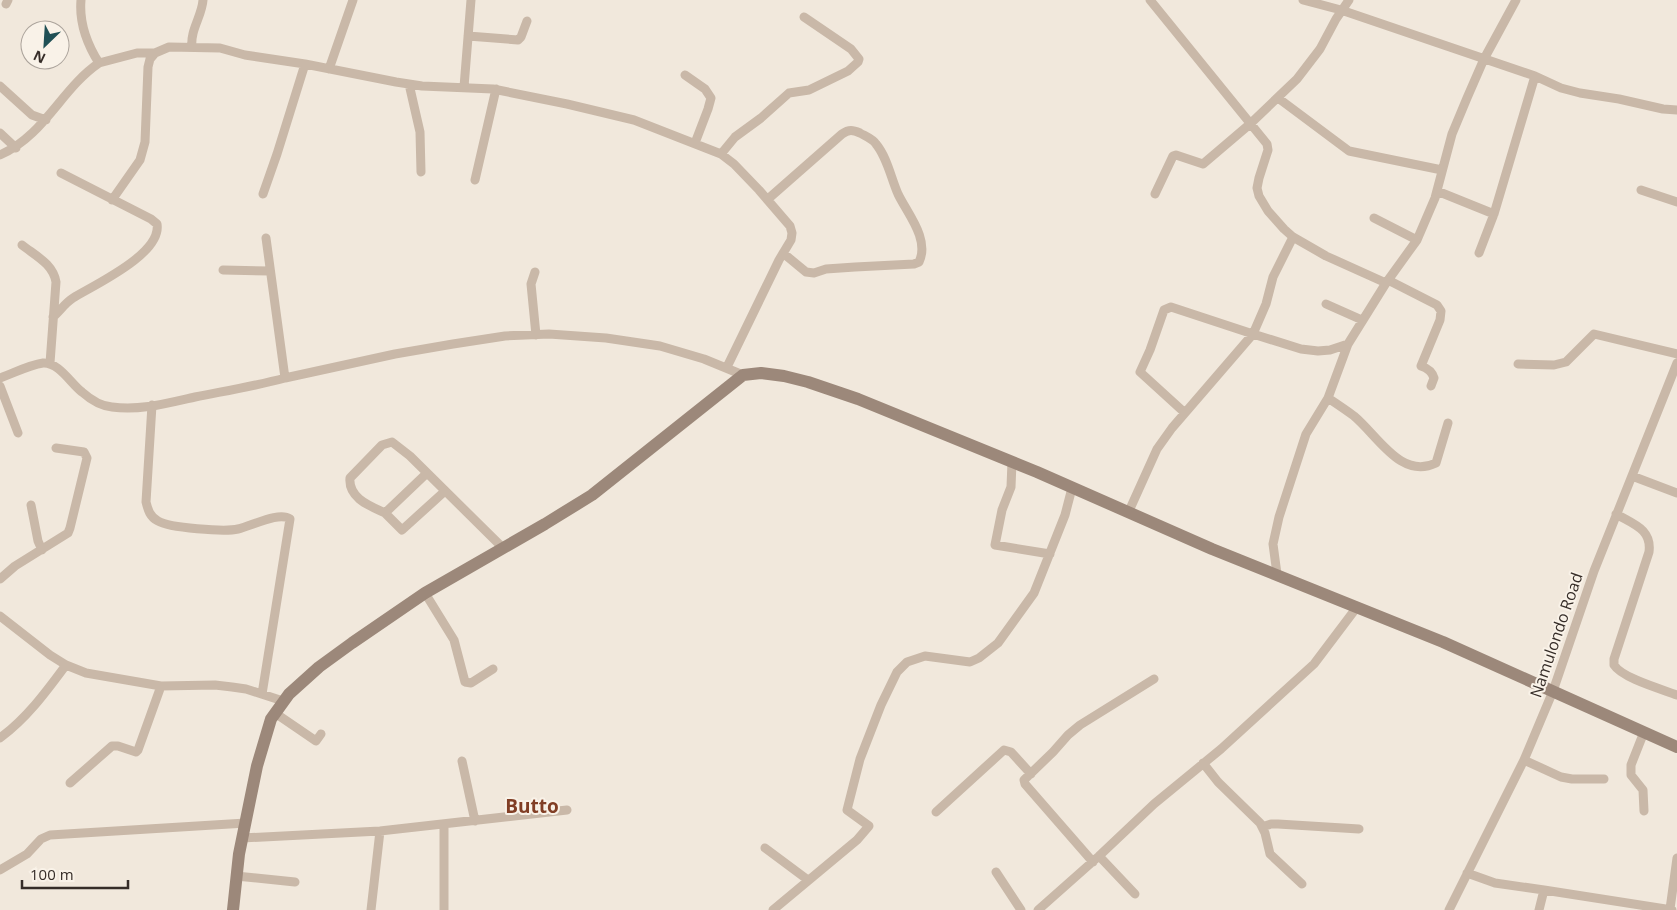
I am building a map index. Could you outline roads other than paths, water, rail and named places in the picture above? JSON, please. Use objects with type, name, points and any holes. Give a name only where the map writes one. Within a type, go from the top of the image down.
[{"type":"street","points":[[81,0],[81,23],[91,50],[100,63]]},
{"type":"street","points":[[192,47],[192,36],[200,16],[203,0]]},
{"type":"street","points":[[329,69],[353,0]]},
{"type":"street","points":[[464,87],[471,0]]},
{"type":"street","points":[[1150,0],[1264,139],[1268,150],[1257,188],[1259,196],[1268,211],[1293,237],[1326,256],[1437,305],[1441,311],[1440,320],[1421,366],[1432,373],[1434,378],[1431,386]]},
{"type":"street","points":[[1303,0],[1341,10],[1484,58],[1580,94],[1677,110]]},
{"type":"street","points":[[1156,194],[1173,156],[1176,155],[1203,164],[1297,80],[1320,49],[1341,10],[1349,0]]},
{"type":"street","points":[[1276,574],[1273,544],[1278,517],[1306,434],[1328,398],[1348,344],[1387,282],[1417,240],[1437,191],[1452,134],[1484,58],[1516,0]]},
{"type":"street","points":[[722,154],[735,137],[761,118],[789,93],[808,90],[848,71],[858,62],[859,59],[851,49],[804,17]]},
{"type":"street","points":[[468,36],[518,40],[527,22]]},
{"type":"street","points":[[0,155],[16,148],[46,120],[89,71],[100,63],[137,53],[155,53],[169,47],[220,48],[245,55],[305,64],[409,84],[496,89],[634,120],[722,154],[734,164],[790,226],[791,240],[727,367]]},
{"type":"street","points":[[112,200],[140,160],[145,142],[148,67],[150,59],[155,53]]},
{"type":"street","points":[[263,194],[305,64]]},
{"type":"street","points":[[685,76],[705,89],[710,98],[708,109],[695,143]]},
{"type":"street","points":[[1479,253],[1494,214],[1535,76]]},
{"type":"street","points":[[409,84],[420,132],[421,172]]},
{"type":"street","points":[[0,86],[32,115],[46,120]]},
{"type":"street","points":[[475,180],[496,89]]},
{"type":"street","points":[[1278,98],[1349,151],[1442,170]]},
{"type":"street","points":[[768,200],[842,134],[852,130],[866,136],[877,144],[898,195],[917,228],[922,257],[919,262],[914,264],[826,269],[814,273],[806,272],[783,253]]},
{"type":"street","points":[[0,133],[16,148]]},
{"type":"street","points":[[53,317],[70,300],[137,260],[153,239],[157,228],[151,219],[61,173]]},
{"type":"street","points":[[1642,190],[1677,202]]},
{"type":"street","points":[[1437,191],[1494,214]]},
{"type":"street","points":[[1374,218],[1417,240]]},
{"type":"street","points":[[1129,511],[1157,450],[1185,413],[1253,334],[1266,304],[1273,277],[1293,237]]},
{"type":"street","points":[[266,238],[285,378]]},
{"type":"street","points":[[22,246],[48,265],[54,272],[56,282],[50,363]]},
{"type":"street","points":[[223,270],[270,271]]},
{"type":"street","points":[[535,272],[531,281],[531,287],[536,335]]},
{"type":"street","points":[[1326,304],[1362,320]]},
{"type":"street","points":[[1185,413],[1140,372],[1164,310],[1170,308],[1301,349],[1330,350],[1348,344]]},
{"type":"street","points":[[1518,364],[1554,366],[1566,362],[1594,334],[1677,354]]},
{"type":"street","points":[[0,378],[38,364],[50,363],[80,391],[101,405],[125,408],[152,405],[414,351],[505,336],[536,335],[606,338],[660,346],[727,367],[743,375]]},
{"type":"street","name":"Namulondo Road","points":[[1449,910],[1524,760],[1553,691],[1594,570],[1677,363]]},
{"type":"street","points":[[233,910],[242,838],[256,766],[266,732],[283,701],[319,668],[372,628],[425,593],[592,495],[743,375],[761,373],[808,382],[858,399],[1129,511],[1212,549],[1443,642],[1677,747]]},
{"type":"street","points":[[0,386],[18,434]]},
{"type":"street","points":[[1328,398],[1354,416],[1401,463],[1419,467],[1427,467],[1436,463],[1448,423]]},
{"type":"street","points":[[152,405],[146,502],[148,509],[157,521],[186,527],[225,530],[239,529],[280,516],[290,519],[262,694]]},
{"type":"street","points":[[445,491],[402,530],[385,512],[358,498],[352,491],[350,478],[382,445],[392,442],[410,456],[502,547]]},
{"type":"street","points":[[0,579],[15,566],[68,533],[87,458],[84,452],[56,448]]},
{"type":"street","points":[[1012,462],[1011,487],[998,523],[995,545],[1050,554]]},
{"type":"street","points":[[385,512],[427,473]]},
{"type":"street","points":[[1632,476],[1677,493]]},
{"type":"street","points":[[773,910],[857,840],[869,826],[847,810],[860,759],[881,705],[897,672],[907,662],[925,656],[970,662],[979,658],[998,642],[1026,607],[1041,579],[1065,516],[1072,488]]},
{"type":"street","points":[[31,504],[38,541],[42,550]]},
{"type":"street","points":[[1616,514],[1641,528],[1650,539],[1650,552],[1614,659],[1614,665],[1628,676],[1677,695]]},
{"type":"street","points":[[425,593],[454,640],[465,682],[471,682],[493,669]]},
{"type":"street","points":[[1038,910],[1154,804],[1314,664],[1357,607]]},
{"type":"street","points":[[0,616],[66,665],[86,673],[161,686],[215,685],[246,689],[283,701]]},
{"type":"street","points":[[0,738],[35,706],[66,665]]},
{"type":"street","points":[[1135,894],[1096,859],[1025,784],[1025,779],[1080,725],[1154,679]]},
{"type":"street","points":[[70,783],[112,746],[136,752],[138,750],[161,686]]},
{"type":"street","points":[[275,714],[316,741],[321,734]]},
{"type":"street","points":[[1644,732],[1631,765],[1631,775],[1643,790],[1644,811]]},
{"type":"street","points":[[936,812],[1004,750],[1011,752],[1031,774]]},
{"type":"street","points":[[1524,760],[1561,777],[1604,779]]},
{"type":"street","points":[[462,761],[475,821]]},
{"type":"street","points":[[1203,763],[1218,782],[1262,827],[1270,854],[1302,884]]},
{"type":"street","points":[[242,838],[380,832],[568,810]]},
{"type":"street","points":[[0,870],[27,854],[40,839],[50,835],[246,823]]},
{"type":"street","points":[[444,824],[444,910]]},
{"type":"street","points":[[1262,827],[1278,824],[1359,829]]},
{"type":"street","points":[[371,910],[380,832]]},
{"type":"street","points":[[765,848],[808,880]]},
{"type":"street","points":[[1467,873],[1495,883],[1649,908],[1671,909],[1677,858]]},
{"type":"street","points":[[996,872],[1021,910]]},
{"type":"street","points":[[236,876],[295,882]]},
{"type":"street","points":[[1539,910],[1544,890]]},
{"type":"district","name":"Butto","points":[[532,806]]}]
